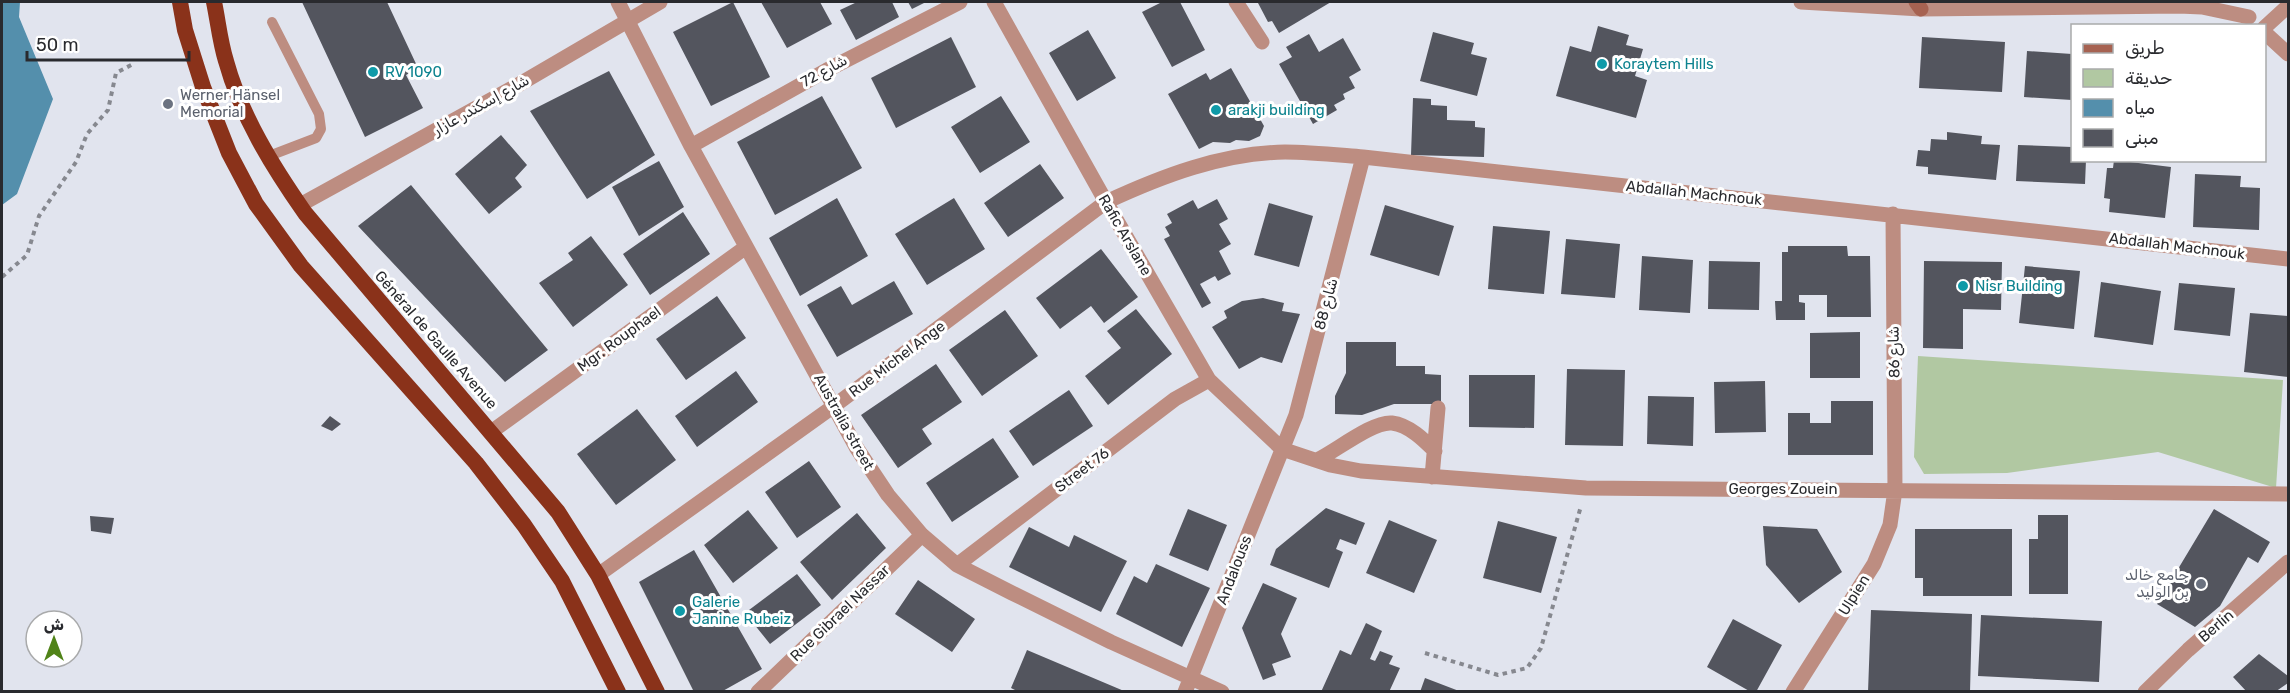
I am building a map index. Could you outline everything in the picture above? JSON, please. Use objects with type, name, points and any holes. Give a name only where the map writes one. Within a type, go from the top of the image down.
[{"type":"highway","points":[[180,2],[185,30],[203,87],[229,153],[256,204],[301,266],[476,463],[531,535],[562,581],[618,692]]},
{"type":"highway","name":"Général de Gaulle Avenue","points":[[214,2],[225,61],[248,119],[300,206],[558,512],[598,575],[657,692]]},
{"type":"street","name":"Australia street","points":[[618,2],[691,146],[867,466],[922,535],[957,565],[1111,642],[1188,684],[1222,692]]},
{"type":"street","name":"شارع إسكندر عازار","points":[[300,206],[518,85],[660,2]]},
{"type":"street","name":"شارع 72","points":[[691,146],[827,70],[960,2]]},
{"type":"street","name":"Rafic Arslane","points":[[994,2],[1209,380],[1282,449]]},
{"type":"street","points":[[1236,2],[1262,42]]},
{"type":"street","points":[[1801,2],[2179,6],[2211,8],[2253,21]]},
{"type":"street","points":[[2238,2],[2253,21]]},
{"type":"street","points":[[2266,29],[2289,6]]},
{"type":"street","points":[[2266,31],[2289,54]]},
{"type":"street","name":"Abdallah Machnouk","points":[[1106,202],[1152,181],[1216,162],[1284,152],[1363,157],[2289,259]]},
{"type":"street","name":"شارع 88","points":[[1282,449],[1301,397],[1363,157]]},
{"type":"street","name":"Rue Michel Ange","points":[[598,575],[834,406],[1106,202]]},
{"type":"street","name":"شارع 86","points":[[1893,214],[1896,490]]},
{"type":"street","name":"Mgr. Rouphael","points":[[491,432],[746,247]]},
{"type":"street","name":"Street 76","points":[[957,565],[1175,399],[1209,380]]},
{"type":"street","points":[[1432,477],[1438,408]]},
{"type":"street","points":[[1317,460],[1370,429],[1392,423],[1417,433],[1435,451]]},
{"type":"street","name":"Georges Zouein","points":[[1282,449],[1361,471],[1586,488],[2289,494]]},
{"type":"street","name":"Andalouss","points":[[1188,684],[1282,449]]},
{"type":"street","name":"Ulpien","points":[[1793,692],[1874,564],[1890,525],[1896,490]]},
{"type":"street","name":"Rue Gibrael Nassar","points":[[758,692],[922,535]]},
{"type":"street","name":"Berlin","points":[[2145,692],[2289,562]]},
{"type":"lane","points":[[269,156],[315,138],[321,129],[319,114],[272,22]]},
{"type":"path","points":[[2,277],[27,255],[39,216],[76,162],[87,134],[108,110],[116,73],[135,63]]},
{"type":"path","points":[[1425,653],[1498,675],[1527,668],[1541,648],[1586,488]]},
{"type":"green space","points":[[1918,356],[2283,380],[2276,488],[2158,452],[2007,473],[1924,474],[1914,457]]},
{"type":"water","points":[[2,2],[20,2],[19,17],[53,99],[17,194],[2,205]]},
{"type":"building","name":"RV 1090","points":[[302,2],[387,2],[418,68],[406,75],[423,108],[365,137]]},
{"type":"building","points":[[733,2],[770,77],[711,106],[673,32]]},
{"type":"building","points":[[761,2],[820,2],[832,24],[787,48]]},
{"type":"building","points":[[857,2],[892,2],[899,17],[856,40],[840,10]]},
{"type":"building","points":[[908,2],[926,2],[912,9]]},
{"type":"building","points":[[1162,2],[1180,2],[1205,50],[1172,67],[1142,12]]},
{"type":"building","points":[[1331,2],[1279,33],[1272,21],[1268,22],[1258,3]]},
{"type":"building","name":"Koraytem Hills","points":[[1598,26],[1629,35],[1626,45],[1643,49],[1635,76],[1647,80],[1636,118],[1556,96],[1570,46],[1591,52]]},
{"type":"building","points":[[1088,30],[1116,78],[1077,101],[1049,53]]},
{"type":"building","points":[[1433,32],[1474,43],[1471,54],[1487,58],[1477,96],[1420,81]]},
{"type":"building","points":[[1309,34],[1319,52],[1343,38],[1361,70],[1349,77],[1355,88],[1343,94],[1345,99],[1334,105],[1337,110],[1313,124],[1279,64],[1292,57],[1286,47]]},
{"type":"building","points":[[951,37],[976,87],[896,128],[871,78]]},
{"type":"building","points":[[1922,37],[2005,42],[2002,92],[1919,88]]},
{"type":"building","points":[[2027,51],[2071,54],[2071,100],[2024,97]]},
{"type":"building","name":"arakji building","points":[[1231,68],[1264,126],[1260,136],[1249,141],[1213,142],[1199,149],[1168,94],[1206,73],[1210,80]]},
{"type":"building","points":[[609,71],[655,155],[587,199],[530,111]]},
{"type":"building","points":[[822,96],[862,168],[775,215],[737,142]]},
{"type":"building","points":[[1001,96],[1030,142],[980,173],[951,127]]},
{"type":"building","points":[[1413,98],[1431,99],[1431,105],[1447,106],[1447,120],[1475,121],[1475,127],[1485,128],[1484,157],[1411,155]]},
{"type":"building","points":[[1947,132],[1982,136],[1981,144],[2000,145],[1996,180],[1928,174],[1928,167],[1916,166],[1918,150],[1930,151],[1931,139],[1947,140]]},
{"type":"building","points":[[501,135],[527,165],[515,178],[522,187],[489,214],[455,174]]},
{"type":"building","points":[[2018,145],[2071,147],[2071,162],[2086,162],[2085,184],[2016,181]]},
{"type":"building","points":[[659,161],[684,207],[639,236],[612,187]]},
{"type":"building","points":[[2114,162],[2171,167],[2165,218],[2109,212],[2110,199],[2104,198],[2107,168],[2113,168]]},
{"type":"building","points":[[1040,164],[1064,198],[1008,237],[984,203]]},
{"type":"building","points":[[2195,174],[2241,176],[2240,187],[2260,188],[2259,230],[2193,227]]},
{"type":"building","points":[[411,185],[548,350],[505,382],[358,226]]},
{"type":"building","points":[[837,198],[868,256],[800,296],[769,238]]},
{"type":"building","points":[[954,198],[985,249],[927,285],[895,234]]},
{"type":"building","points":[[1217,199],[1228,219],[1219,224],[1231,244],[1219,251],[1231,274],[1218,281],[1215,276],[1200,284],[1211,303],[1202,308],[1164,239],[1170,236],[1165,227],[1172,223],[1167,214],[1193,200],[1198,209]]},
{"type":"building","points":[[1269,203],[1313,216],[1299,267],[1254,255]]},
{"type":"building","points":[[1385,205],[1454,226],[1439,276],[1370,255]]},
{"type":"building","points":[[683,212],[710,254],[650,295],[623,254]]},
{"type":"building","points":[[1493,226],[1550,231],[1544,294],[1488,289]]},
{"type":"building","points":[[591,236],[628,285],[573,327],[539,283],[573,260],[568,253]]},
{"type":"building","points":[[1566,239],[1620,244],[1615,298],[1561,294]]},
{"type":"building","points":[[1788,246],[1847,246],[1848,256],[1870,256],[1871,317],[1827,317],[1827,295],[1799,295],[1799,302],[1805,303],[1805,320],[1776,320],[1775,301],[1782,301],[1782,252],[1788,252]]},
{"type":"building","points":[[1101,249],[1138,297],[1104,323],[1091,306],[1060,329],[1036,298]]},
{"type":"building","points":[[1642,256],[1693,260],[1690,313],[1639,310]]},
{"type":"building","points":[[1709,261],[1760,262],[1759,310],[1708,309]]},
{"type":"building","name":"Nisr Building","points":[[1924,261],[2002,262],[2001,310],[1963,309],[1963,349],[1923,348]]},
{"type":"building","points":[[2025,266],[2080,271],[2074,329],[2019,323]]},
{"type":"building","points":[[894,281],[913,314],[837,357],[807,305],[841,286],[852,305]]},
{"type":"building","points":[[2101,282],[2161,291],[2153,345],[2094,337]]},
{"type":"building","points":[[2179,283],[2235,288],[2230,336],[2174,330]]},
{"type":"building","points":[[717,296],[746,338],[686,380],[656,339]]},
{"type":"building","points":[[1263,298],[1284,303],[1282,311],[1300,314],[1282,363],[1261,357],[1239,369],[1212,327],[1227,318],[1224,311],[1242,301]]},
{"type":"building","points":[[1136,309],[1172,354],[1108,405],[1085,376],[1121,348],[1107,331]]},
{"type":"building","points":[[1005,310],[1038,356],[982,396],[949,350]]},
{"type":"building","points":[[2250,313],[2288,316],[2288,377],[2244,372]]},
{"type":"building","points":[[1860,332],[1860,378],[1810,378],[1810,333]]},
{"type":"building","points":[[1346,342],[1396,342],[1396,366],[1425,366],[1425,374],[1441,375],[1441,404],[1394,404],[1362,415],[1335,414],[1335,396],[1346,373]]},
{"type":"building","points":[[936,364],[962,402],[922,429],[932,444],[898,468],[861,415]]},
{"type":"building","points":[[1567,369],[1625,370],[1623,446],[1565,445]]},
{"type":"building","points":[[736,371],[758,402],[697,447],[675,416]]},
{"type":"building","points":[[1469,375],[1535,375],[1534,428],[1469,427]]},
{"type":"building","points":[[1765,381],[1766,432],[1715,433],[1714,382]]},
{"type":"building","points":[[1069,390],[1093,426],[1033,466],[1009,431]]},
{"type":"building","points":[[1648,396],[1694,397],[1693,446],[1647,444]]},
{"type":"building","points":[[1831,401],[1873,401],[1873,455],[1788,455],[1788,413],[1810,413],[1810,423],[1831,423]]},
{"type":"building","points":[[637,409],[676,460],[616,505],[577,454]]},
{"type":"building","points":[[330,416],[341,424],[332,431],[321,426]]},
{"type":"building","points":[[993,438],[1019,477],[952,522],[926,483]]},
{"type":"building","points":[[809,461],[841,507],[797,538],[765,492]]},
{"type":"building","points":[[1326,508],[1365,523],[1356,545],[1340,539],[1336,549],[1343,552],[1329,588],[1270,565],[1276,549]]},
{"type":"building","points":[[1188,509],[1227,525],[1208,571],[1169,555]]},
{"type":"building","name":"جامع خالد بن الوليد","points":[[2214,509],[2270,542],[2258,563],[2248,557],[2220,606],[2195,627],[2157,604]]},
{"type":"building","points":[[748,510],[778,548],[733,583],[704,545]]},
{"type":"building","points":[[857,513],[886,548],[832,600],[800,562]]},
{"type":"building","points":[[2038,515],[2068,515],[2068,594],[2029,594],[2029,539],[2038,539]]},
{"type":"building","points":[[90,516],[114,518],[111,534],[91,531]]},
{"type":"building","points":[[1389,520],[1437,540],[1414,593],[1366,573]]},
{"type":"building","points":[[1498,521],[1557,537],[1541,593],[1483,578]]},
{"type":"building","points":[[1763,526],[1817,529],[1842,572],[1799,603],[1766,565]]},
{"type":"building","points":[[1029,527],[1069,547],[1074,535],[1127,561],[1101,612],[1009,567]]},
{"type":"building","points":[[1915,529],[2012,529],[2012,596],[1923,596],[1923,578],[1915,578]]},
{"type":"building","points":[[694,550],[762,669],[721,692],[694,692],[639,582]]},
{"type":"building","points":[[1156,564],[1210,588],[1182,647],[1116,614],[1134,576],[1147,583]]},
{"type":"building","points":[[797,574],[821,605],[770,644],[745,613]]},
{"type":"building","points":[[918,580],[975,619],[952,652],[895,614]]},
{"type":"building","points":[[1263,583],[1297,598],[1281,634],[1291,657],[1272,664],[1276,675],[1263,680],[1242,628]]},
{"type":"building","points":[[1871,610],[1972,614],[1970,692],[1868,692]]},
{"type":"building","points":[[1981,615],[2102,621],[2099,682],[1978,676]]},
{"type":"building","points":[[1733,619],[1782,645],[1756,692],[1751,692],[1707,667]]},
{"type":"building","points":[[1366,623],[1382,631],[1370,659],[1375,661],[1380,651],[1393,656],[1389,664],[1400,668],[1389,692],[1321,692],[1340,650],[1351,655]]},
{"type":"building","points":[[1027,650],[1124,692],[1019,692],[1011,688]]},
{"type":"building","points":[[2259,654],[2288,676],[2288,683],[2275,692],[2247,692],[2233,677]]},
{"type":"building","points":[[1425,678],[1459,691],[1459,692],[1420,692]]},
{"type":"place","name":"Koraytem Hills","points":[[1602,64]]},
{"type":"place","name":"RV 1090","points":[[373,72]]},
{"type":"place","name":"Werner Hänsel Memorial","points":[[168,104]]},
{"type":"place","name":"arakji building","points":[[1216,110]]},
{"type":"place","name":"Nisr Building","points":[[1963,286]]},
{"type":"place","name":"جامع خالد بن الوليد","points":[[2201,584]]},
{"type":"place","name":"Galerie Janine Rubeiz","points":[[680,611]]}]
